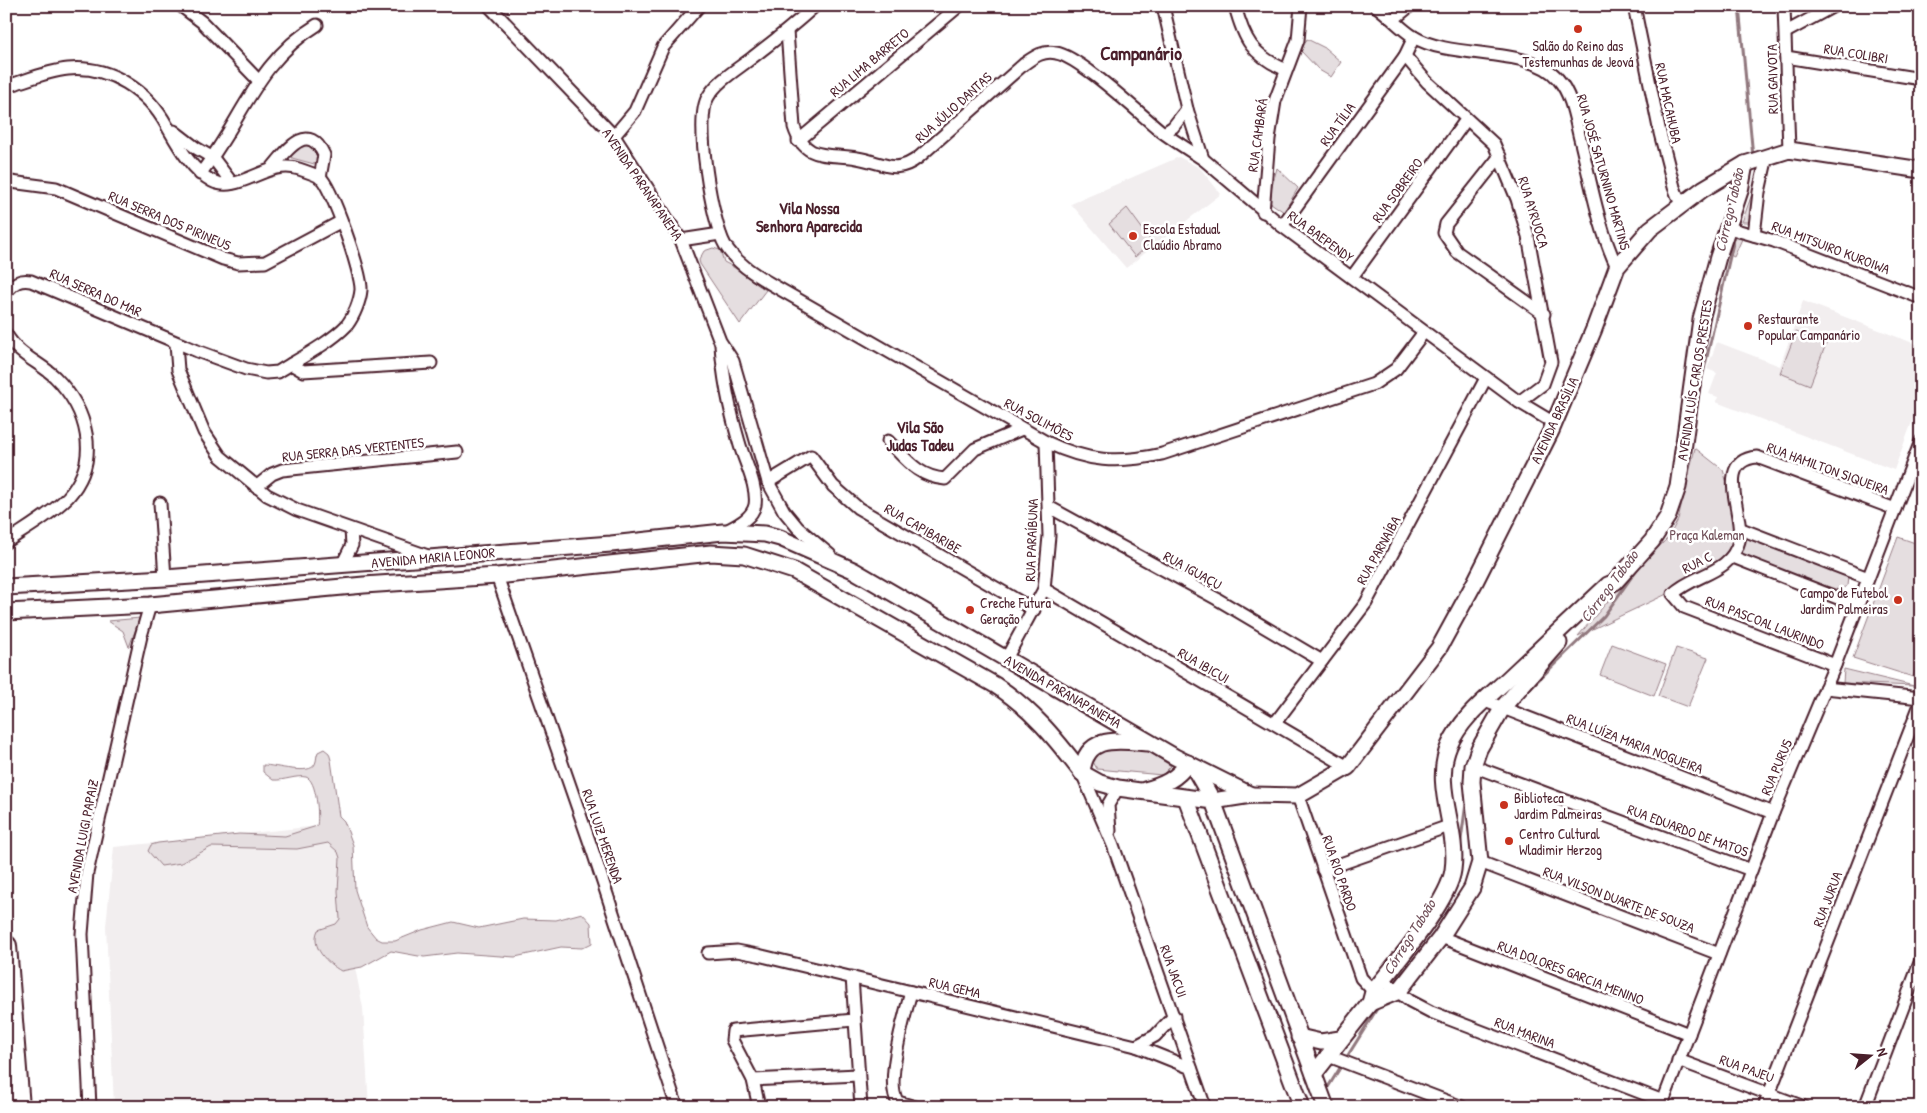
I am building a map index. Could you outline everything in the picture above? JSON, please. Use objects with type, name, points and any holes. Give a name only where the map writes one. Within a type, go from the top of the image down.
[{"type":"highway","points":[[6,946],[19,1107]]},
{"type":"street","points":[[181,6],[202,22],[258,80]]},
{"type":"street","name":"AVENIDA PARANAPANEMA","points":[[489,6],[614,136],[681,240],[720,341],[732,361],[768,482],[784,511],[798,528],[824,550],[853,570],[1190,765]]},
{"type":"street","points":[[614,136],[635,111],[663,47],[699,6]]},
{"type":"street","points":[[681,240],[720,234],[703,145],[704,107],[712,91],[815,6]]},
{"type":"street","name":"RUA LIMA BARRETO","points":[[798,140],[959,6]]},
{"type":"street","points":[[1163,6],[1187,109],[1203,159]]},
{"type":"street","points":[[1235,6],[1242,31],[1254,51],[1268,62],[1286,70]]},
{"type":"street","name":"RUA CAMBARÁ","points":[[1264,212],[1274,110],[1286,70],[1298,40],[1301,6]]},
{"type":"street","name":"RUA JOSÉ SATURNINO MARTINS","points":[[1376,6],[1394,19],[1414,38],[1438,46],[1525,61],[1544,68],[1558,79],[1570,101],[1603,230],[1616,267]]},
{"type":"street","points":[[1394,19],[1410,6]]},
{"type":"street","name":"RUA MACAHUBA","points":[[1634,6],[1660,133],[1674,188],[1681,205]]},
{"type":"street","name":"RUA GAIVOTA","points":[[1784,6],[1789,150]]},
{"type":"street","points":[[1786,32],[1834,6]]},
{"type":"street","points":[[200,174],[213,158],[258,80],[290,44],[316,25]]},
{"type":"street","points":[[786,31],[792,109],[798,140]]},
{"type":"street","name":"RUA TÍLIA","points":[[1282,226],[1404,56],[1414,38]]},
{"type":"street","name":"RUA JÚLIO DANTAS","points":[[798,140],[815,153],[826,156],[857,158],[898,168],[905,167],[920,157],[1024,64],[1036,56],[1047,52],[1060,54],[1090,72],[1164,133],[1203,159]]},
{"type":"street","name":"RUA AYRUOCA","points":[[1404,56],[1427,82],[1466,120],[1481,129],[1494,144],[1528,236],[1550,347],[1549,372],[1543,384],[1519,402]]},
{"type":"street","name":"RUA COLIBRI","points":[[1786,57],[1921,79]]},
{"type":"street","points":[[14,84],[46,73],[67,69],[107,74],[137,90],[167,124],[188,143],[213,158],[232,183]]},
{"type":"street","points":[[1164,133],[1173,127],[1187,109]]},
{"type":"street","name":"RUA SOBREIRO","points":[[1352,277],[1466,120]]},
{"type":"street","points":[[167,124],[200,174],[218,184],[232,183],[272,168],[297,168],[320,178],[324,155],[315,143],[301,138],[272,168]]},
{"type":"street","name":"AVENIDA BRASÍLIA","points":[[1298,796],[1348,767],[1439,648],[1475,582],[1554,423],[1594,329],[1616,267],[1650,230],[1681,205],[1745,164],[1789,150],[1921,170]]},
{"type":"street","points":[[1500,156],[1446,224],[1444,233],[1457,252],[1544,314]]},
{"type":"street","points":[[1754,235],[1759,192],[1767,156]]},
{"type":"street","name":"RUA BAEPENDY","points":[[1203,159],[1282,226],[1519,402],[1554,423]]},
{"type":"street","name":"AVENIDA LUÍS CARLOS PRESTES","points":[[1314,1074],[1326,1055],[1375,998],[1383,980],[1422,927],[1451,882],[1454,868],[1444,772],[1448,747],[1465,717],[1608,585],[1615,582],[1652,541],[1668,516],[1678,487],[1701,319],[1718,257],[1742,186],[1745,164]]},
{"type":"street","name":"RUA SERRA DO MAR","points":[[6,292],[16,282],[23,280],[32,281],[176,344],[246,369],[266,373],[278,372],[347,324],[359,301],[361,291],[358,271],[335,205],[320,178]]},
{"type":"street","name":"RUA SERRA DOS PIRINEUS","points":[[11,182],[56,188],[223,259],[238,263],[265,262],[340,222]]},
{"type":"street","name":"RUA MITSUIRO KUROIWA","points":[[1729,228],[1754,235],[1921,298]]},
{"type":"street","name":"RUA SOLIMÕES","points":[[720,234],[731,253],[757,276],[1046,442],[1074,454],[1105,461],[1136,460],[1162,454],[1374,384],[1396,369],[1424,332]]},
{"type":"street","points":[[6,334],[28,359],[53,376],[68,392],[83,419],[88,453],[78,483],[68,496],[51,512],[6,542]]},
{"type":"street","name":"AVENIDA PARANAPANEMA","points":[[720,341],[722,365],[734,421],[753,488],[755,504],[748,517],[723,532]]},
{"type":"street","points":[[176,344],[178,370],[204,432],[220,456],[256,487],[267,495],[297,510],[430,557]]},
{"type":"street","points":[[291,364],[303,370],[431,363]]},
{"type":"street","name":"RUA PARNAÍBA","points":[[1274,723],[1366,603],[1486,378]]},
{"type":"street","points":[[888,441],[916,470],[932,478],[945,479],[975,449],[1022,429]]},
{"type":"street","name":"RUA PURUS","points":[[1662,1104],[1773,813],[1835,666],[1921,441]]},
{"type":"street","name":"RUA PARAÍBUNA","points":[[1006,659],[1044,590],[1048,563],[1049,506],[1046,442]]},
{"type":"street","name":"RUA SERRA DAS VERTENTES","points":[[256,487],[272,474],[282,470],[457,452]]},
{"type":"street","name":"RUA CAPIBARIBE","points":[[768,482],[811,456],[833,486],[858,508],[1034,610]]},
{"type":"street","name":"RUA HAMILTON SIQUEIRA","points":[[1732,479],[1737,466],[1748,458],[1757,457],[1894,509]]},
{"type":"street","name":"RUA C","points":[[1684,607],[1673,594],[1681,586],[1718,570],[1733,557],[1741,529],[1732,479]]},
{"type":"street","points":[[160,503],[165,578]]},
{"type":"street","name":"RUA IGUAÇU","points":[[1049,506],[1322,661]]},
{"type":"street","points":[[1741,529],[1868,578]]},
{"type":"street","points":[[342,565],[352,545],[350,530]]},
{"type":"street","name":"AVENIDA MARIA LEONOR","points":[[6,587],[342,565],[611,544],[723,532],[765,534],[780,538],[853,570]]},
{"type":"street","points":[[611,544],[615,564]]},
{"type":"street","name":"AVENIDA MARIA LEONOR","points":[[6,612],[150,605],[364,585],[497,576],[712,553],[744,555],[794,571],[846,600]]},
{"type":"street","points":[[1733,557],[1858,606]]},
{"type":"street","name":"RUA LUIZ MERENDA","points":[[497,576],[590,843],[677,1107]]},
{"type":"street","name":"AVENIDA LUÍS CARLOS PRESTES","points":[[1375,998],[1399,990],[1441,937],[1472,888],[1480,862],[1472,782],[1473,766],[1479,749],[1502,707],[1566,636],[1614,587],[1615,582]]},
{"type":"street","name":"RUA IBICUI","points":[[1044,590],[1348,767]]},
{"type":"street","name":"AVENIDA PARANAPANEMA","points":[[846,600],[1018,699],[1038,719],[1082,773],[1100,783],[1118,788],[1143,790],[1186,798]]},
{"type":"street","name":"AVENIDA LUIGI PAPAIZ","points":[[90,1107],[82,934],[87,873],[139,644],[150,605]]},
{"type":"street","name":"RUA PASCOAL LAURINDO","points":[[1684,607],[1835,666]]},
{"type":"street","points":[[1825,688],[1921,698]]},
{"type":"street","name":"RUA LUÍZA MARIA NOGUEIRA","points":[[1484,701],[1773,813]]},
{"type":"street","name":"RUA JURUA","points":[[1764,1107],[1768,1092],[1921,702]]},
{"type":"street","points":[[1082,773],[1087,754],[1100,743],[1113,740],[1152,743]]},
{"type":"street","points":[[1143,790],[1161,785],[1178,776],[1190,765]]},
{"type":"street","points":[[1190,765],[1251,796]]},
{"type":"street","points":[[1190,765],[1213,801],[1326,1107]]},
{"type":"street","name":"RUA EDUARDO DE MATOS","points":[[1473,766],[1751,870]]},
{"type":"street","name":"RUA JACUI","points":[[1082,773],[1112,845],[1206,1107]]},
{"type":"street","name":"RUA JACUI","points":[[1112,845],[1107,813],[1108,805],[1118,788]]},
{"type":"street","points":[[1298,796],[1251,796],[1213,801],[1186,798],[1302,1107]]},
{"type":"street","name":"RUA RIO PARDO","points":[[1298,796],[1354,960],[1361,978],[1375,998]]},
{"type":"street","points":[[1323,870],[1449,826]]},
{"type":"street","name":"RUA VILSON DUARTE DE SOUZA","points":[[1480,862],[1719,954]]},
{"type":"street","name":"RUA DOLORES GARCIA MENINO","points":[[1441,937],[1689,1034]]},
{"type":"street","name":"RUA GEMA","points":[[708,953],[737,951],[852,977],[1136,1046],[1191,1068]]},
{"type":"street","points":[[1865,1107],[1921,960]]},
{"type":"street","points":[[852,977],[861,1107]]},
{"type":"street","name":"RUA MARINA","points":[[1383,980],[1399,990],[1410,1001],[1431,1012],[1662,1104]]},
{"type":"street","points":[[910,992],[896,1059],[894,1084],[898,1102],[915,1107]]},
{"type":"street","points":[[1136,1046],[1155,1036],[1174,1016]]},
{"type":"street","points":[[759,1107],[753,1080],[732,1040],[734,1030],[854,1020]]},
{"type":"street","points":[[1299,1036],[1321,1042],[1340,1039]]},
{"type":"street","points":[[1326,1055],[1462,1107]]},
{"type":"street","name":"RUA PAJEU","points":[[1678,1060],[1804,1107]]},
{"type":"street","points":[[753,1080],[858,1075]]},
{"type":"shaded area","name":"Escola Estadual Claúdio Abramo","points":[[1179,157],[1200,168],[1221,194],[1126,268],[1071,204]]},
{"type":"shaded area","points":[[1803,301],[1921,346],[1921,398],[1894,470],[1716,402],[1718,397],[1709,394],[1717,373],[1707,369],[1717,342],[1780,366]]},
{"type":"shaded area","points":[[337,824],[351,947],[363,1008],[369,1107],[114,1107],[106,926],[114,847]]},
{"type":"green space","points":[[1307,39],[1325,48],[1341,62],[1331,77],[1319,70],[1301,51]]},
{"type":"green space","points":[[302,142],[312,144],[321,161],[314,164],[292,158],[289,152]]},
{"type":"green space","points":[[1277,168],[1298,188],[1284,212],[1268,201]]},
{"type":"green space","points":[[1753,191],[1750,222],[1742,222]]},
{"type":"green space","points":[[1127,208],[1152,242],[1135,257],[1109,224]]},
{"type":"green space","points":[[1734,237],[1742,239],[1734,257],[1728,254]]},
{"type":"green space","points":[[713,248],[720,250],[724,262],[766,290],[740,324],[700,264],[699,260],[704,251]]},
{"type":"green space","points":[[1796,332],[1826,344],[1810,385],[1780,373]]},
{"type":"green space","name":"Praça Kaleman","points":[[1695,448],[1723,470],[1741,529],[1848,577],[1847,586],[1839,590],[1733,557],[1709,574],[1578,636],[1633,572],[1668,538],[1678,520]]},
{"type":"green space","name":"Campo de Futebol Jardim Palmeiras","points":[[1898,537],[1921,545],[1921,655],[1913,677],[1853,658]]},
{"type":"green space","points":[[140,618],[129,647],[123,631],[108,621]]},
{"type":"green space","points":[[1612,644],[1666,664],[1654,696],[1600,675]]},
{"type":"green space","points":[[1676,648],[1708,658],[1688,707],[1658,696]]},
{"type":"green space","points":[[1844,669],[1914,686],[1843,683]]},
{"type":"green space","points":[[1116,743],[1143,748],[1171,766],[1162,775],[1097,769],[1091,758],[1097,751]]},
{"type":"green space","points":[[324,749],[329,753],[331,760],[339,816],[344,821],[353,845],[355,890],[367,927],[376,938],[382,941],[395,941],[422,930],[453,922],[479,928],[523,919],[556,920],[582,913],[591,923],[592,943],[582,948],[561,947],[515,957],[457,953],[424,957],[391,951],[362,967],[341,971],[325,959],[316,942],[318,930],[336,924],[340,919],[338,891],[340,858],[338,852],[328,843],[297,849],[211,847],[181,863],[161,866],[148,851],[151,845],[158,843],[239,834],[285,836],[317,826],[318,815],[315,791],[310,780],[306,777],[294,777],[273,780],[263,772],[263,765],[300,770],[306,769],[315,764],[318,752]]},
{"type":"waterway","name":"Córrego Taboão","points":[[1739,6],[1753,157]]},
{"type":"waterway","name":"Córrego Taboão","points":[[1698,396],[1739,217]]},
{"type":"waterway","name":"Córrego Taboão","points":[[1517,701],[1604,616],[1640,565]]},
{"type":"waterway","name":"Córrego Taboão","points":[[1460,847],[1467,796]]},
{"type":"waterway","name":"Córrego Taboão","points":[[1393,984],[1408,960]]},
{"type":"waterway","name":"Córrego Taboão","points":[[1325,1092],[1380,1004]]},
{"type":"place","name":"Salão do Reino das Testemunhas de Jeová","points":[[1578,29]]},
{"type":"place","name":"Escola Estadual Claúdio Abramo","points":[[1133,236]]},
{"type":"place","name":"Restaurante Popular Campanário","points":[[1748,326]]},
{"type":"place","name":"Campo de Futebol Jardim Palmeiras","points":[[1898,600]]},
{"type":"place","name":"Creche Futura Geração","points":[[970,610]]},
{"type":"place","name":"Biblioteca Jardim Palmeiras","points":[[1504,805]]},
{"type":"place","name":"Centro Cultural Wladimir Herzog","points":[[1509,841]]},
{"type":"district","name":"Campanário","points":[[1141,53]]},
{"type":"district","name":"Vila Nossa Senhora Aparecida","points":[[809,217]]},
{"type":"district","name":"Vila São Judas Tadeu","points":[[920,436]]}]
